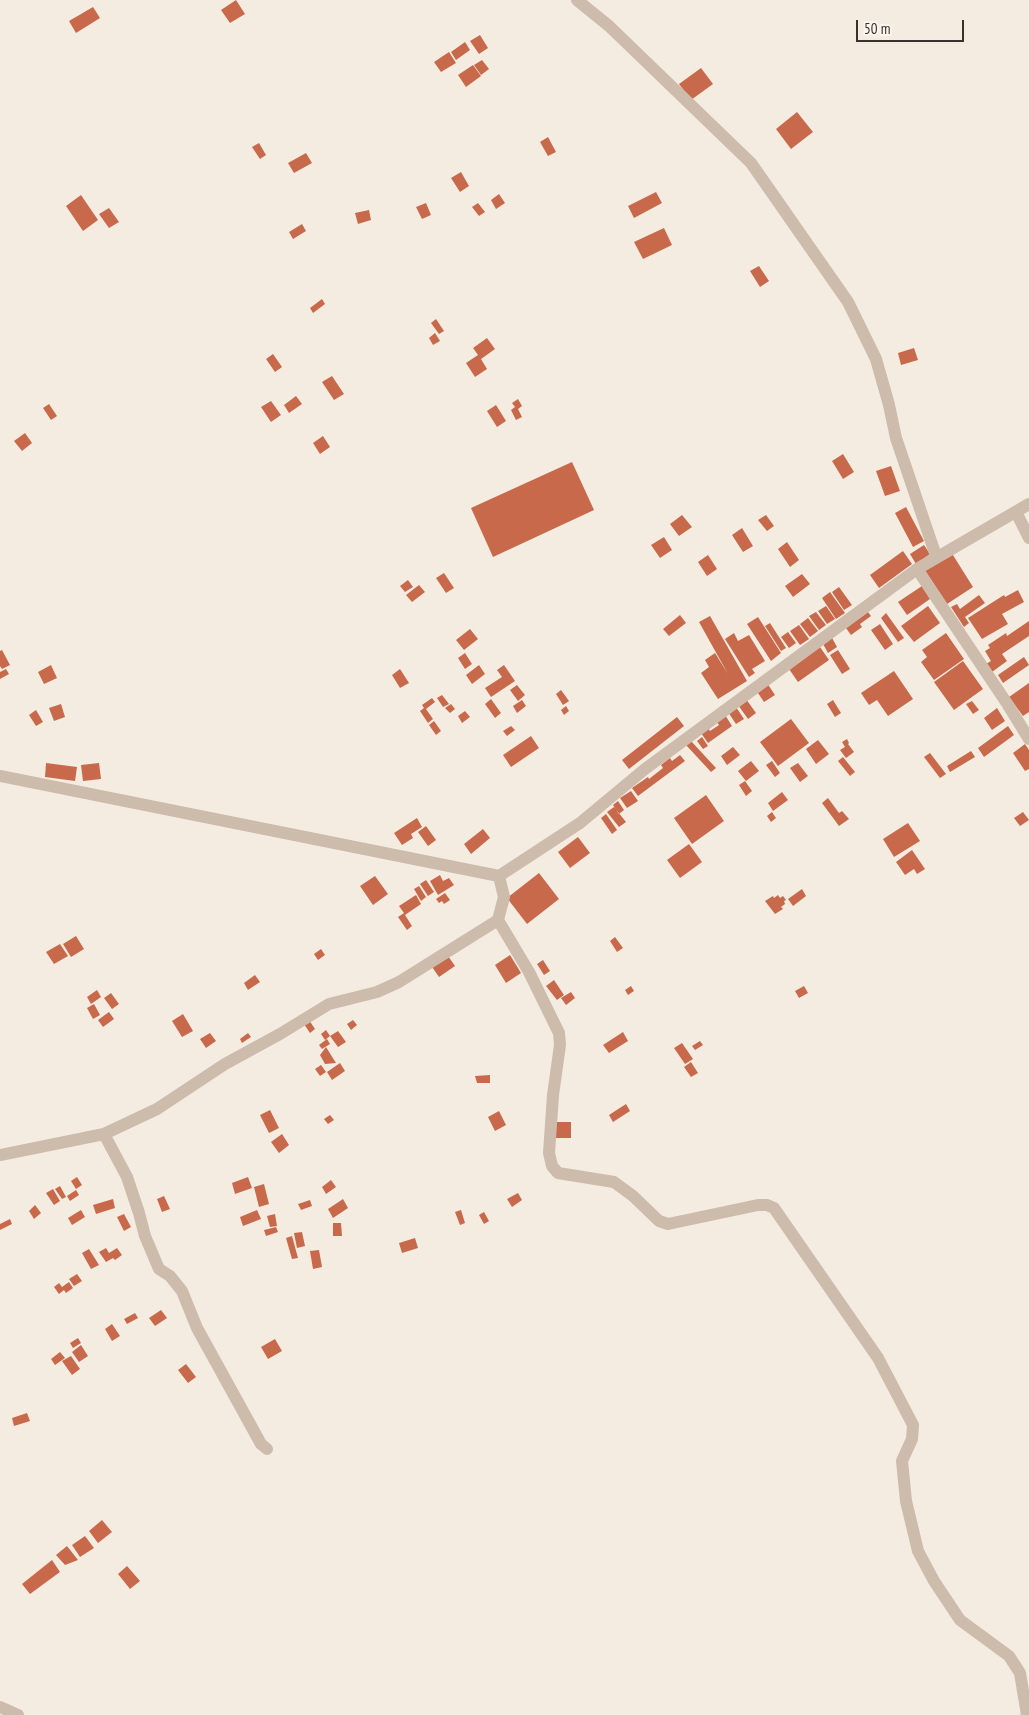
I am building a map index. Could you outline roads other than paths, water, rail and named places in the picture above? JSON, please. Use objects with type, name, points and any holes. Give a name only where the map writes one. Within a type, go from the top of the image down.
[{"type":"street","points":[[577,0],[609,26],[751,163],[848,302],[876,359],[896,438],[936,556]]},
{"type":"street","points":[[0,776],[499,876],[580,824],[645,769],[917,569],[936,556],[1029,504]]},
{"type":"street","points":[[1016,512],[1029,538]]},
{"type":"street","points":[[917,569],[1008,705],[1029,740]]},
{"type":"street","points":[[0,1155],[104,1134],[157,1109],[225,1064],[329,1004],[377,992],[399,982],[498,920],[504,898],[499,876]]},
{"type":"street","points":[[498,920],[529,972],[559,1033],[560,1045],[553,1095],[549,1153],[552,1166],[558,1173],[614,1182],[633,1196],[659,1221],[668,1224],[758,1205],[767,1205],[774,1208],[878,1358],[913,1425],[912,1440],[902,1461],[906,1501],[918,1551],[934,1581],[960,1620],[1009,1656],[1020,1673],[1027,1715]]},
{"type":"street","points":[[104,1134],[127,1177],[145,1236],[159,1269],[170,1276],[182,1291],[197,1328],[261,1444],[267,1449]]},
{"type":"street","points":[[0,1707],[18,1715]]}]
